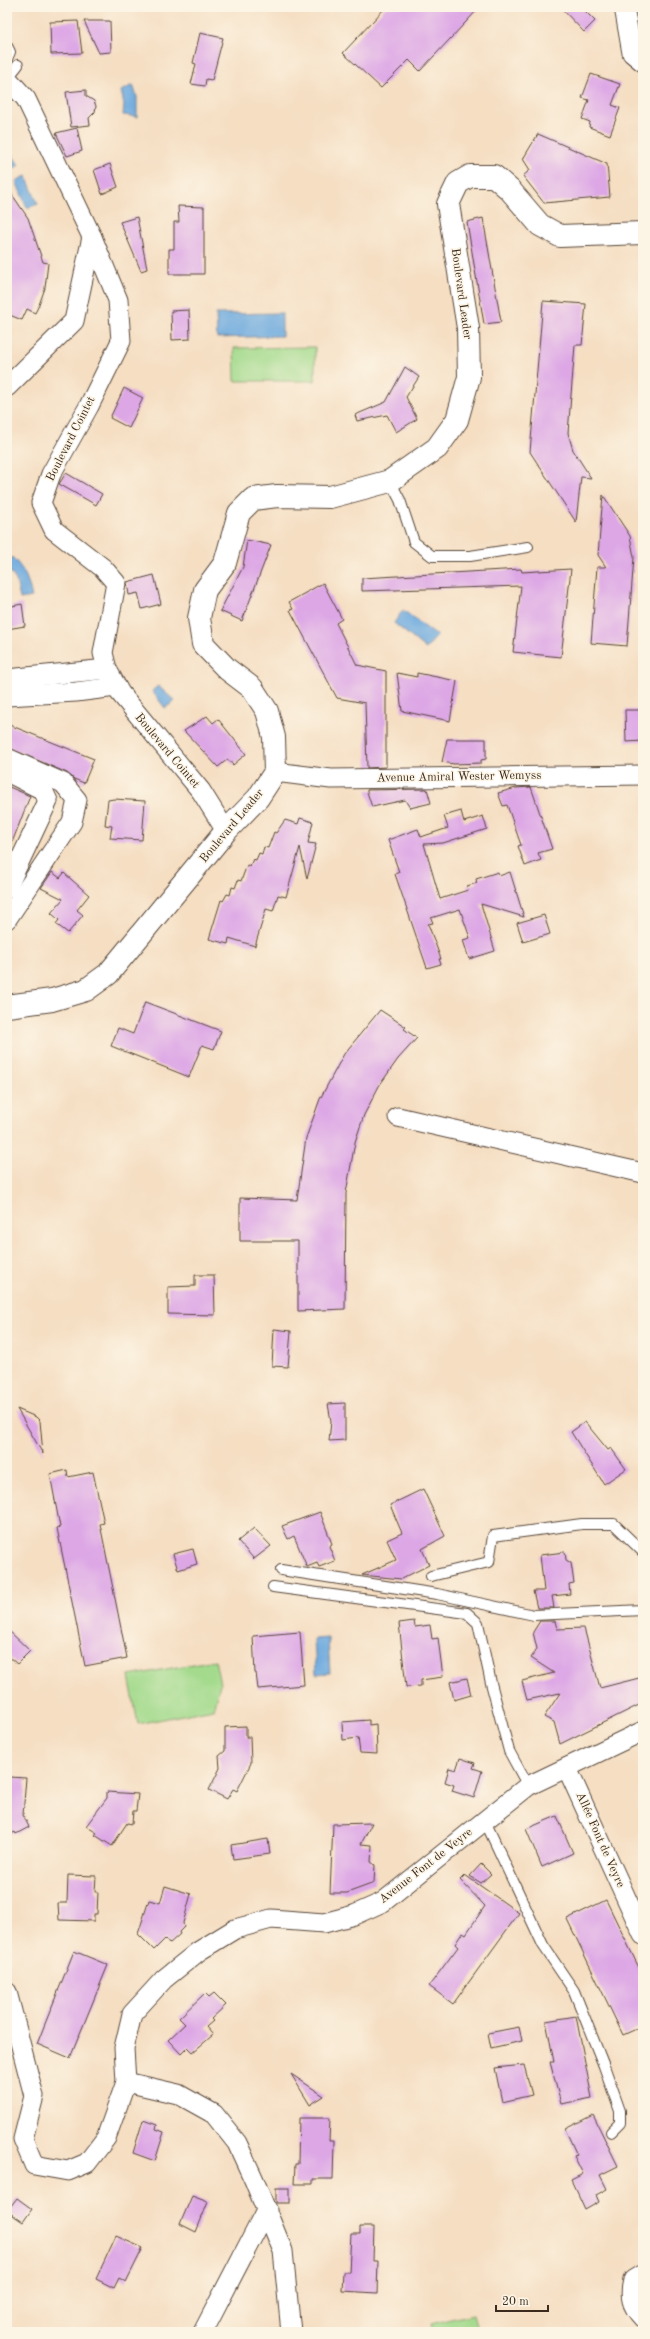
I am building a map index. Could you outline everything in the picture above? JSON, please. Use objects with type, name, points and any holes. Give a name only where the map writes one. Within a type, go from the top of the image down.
[{"type":"street","points":[[624,7],[632,53],[643,62]]},
{"type":"street","name":"Boulevard Cointet","points":[[11,74],[26,98],[92,237],[118,300],[121,341],[89,406],[51,474],[41,504],[54,530],[103,568],[116,583],[103,653],[107,669],[116,687],[201,791],[226,832]]},
{"type":"street","name":"Boulevard Leader","points":[[7,1006],[52,1000],[86,990],[108,974],[226,832],[258,798],[274,772],[274,737],[267,711],[252,688],[227,669],[203,644],[199,618],[205,590],[225,563],[239,513],[253,499],[277,496],[330,497],[390,481],[437,448],[457,420],[469,377],[468,328],[448,204],[458,183],[470,176],[494,176],[510,190],[540,225],[560,236],[643,234]]},
{"type":"street","points":[[7,387],[74,321],[92,237]]},
{"type":"street","points":[[7,679],[107,669]]},
{"type":"street","points":[[7,696],[76,692],[116,687]]},
{"type":"street","points":[[7,758],[63,783],[77,800],[72,822],[7,919]]},
{"type":"street","name":"Avenue Amiral Wester Wemyss","points":[[274,772],[331,779],[643,775]]},
{"type":"street","points":[[7,773],[43,790],[48,801],[7,888]]},
{"type":"street","points":[[398,1117],[643,1173]]},
{"type":"street","name":"Avenue Font de Veyre","points":[[7,1992],[34,2096],[23,2139],[34,2165],[68,2171],[87,2163],[106,2138],[126,2082],[124,2048],[132,2014],[164,1979],[199,1951],[235,1929],[271,1919],[324,1923],[354,1915],[383,1902],[528,1786],[643,1731]]},
{"type":"street","name":"Allée Font de Veyre","points":[[567,1768],[643,1935]]},
{"type":"street","points":[[126,2082],[178,2094],[214,2114],[237,2144],[283,2251],[291,2332]]},
{"type":"street","points":[[204,2332],[266,2209]]},
{"type":"street","points":[[643,2274],[633,2280],[629,2294],[634,2310],[643,2318]]},
{"type":"lane","points":[[7,46],[10,52],[7,59]]},
{"type":"lane","points":[[390,481],[400,500],[414,542],[432,556],[470,556],[528,547]]},
{"type":"lane","points":[[431,1576],[489,1562],[493,1536],[582,1524],[614,1524],[643,1552]]},
{"type":"lane","points":[[281,1570],[437,1594],[534,1614],[643,1610]]},
{"type":"lane","points":[[273,1586],[467,1613],[478,1623],[491,1683],[509,1751],[528,1786]]},
{"type":"lane","points":[[485,1821],[543,1945],[574,1990],[599,2052],[620,2111],[620,2123],[610,2132]]},
{"type":"green space","points":[[315,347],[315,381],[235,381],[234,348]]},
{"type":"green space","points":[[215,1660],[220,1684],[213,1709],[138,1724],[129,1676]]},
{"type":"green space","points":[[473,2314],[478,2332],[433,2332],[431,2324]]},
{"type":"water","points":[[133,85],[137,97],[137,117],[123,115],[124,104],[121,91]]},
{"type":"water","points":[[9,150],[19,165],[12,170],[7,162],[7,151]]},
{"type":"water","points":[[26,176],[38,204],[27,208],[16,181]]},
{"type":"water","points":[[282,313],[282,336],[217,338],[216,314]]},
{"type":"water","points":[[12,557],[20,566],[25,575],[32,597],[20,599],[16,580],[7,568],[7,562]]},
{"type":"water","points":[[403,610],[437,636],[426,649],[394,623]]},
{"type":"water","points":[[158,686],[175,701],[165,708],[152,691]]},
{"type":"water","points":[[328,1638],[330,1673],[316,1674],[314,1639]]},
{"type":"building","points":[[386,7],[480,7],[420,71],[409,60],[381,88],[343,53]]},
{"type":"building","points":[[560,7],[581,7],[595,21],[584,32]]},
{"type":"building","points":[[78,21],[82,53],[51,54],[50,22]]},
{"type":"building","points":[[84,21],[110,21],[111,52],[99,53]]},
{"type":"building","points":[[200,33],[223,38],[212,80],[206,79],[205,86],[191,84],[196,64],[193,63]]},
{"type":"building","points":[[591,74],[620,84],[612,105],[620,108],[610,135],[589,127],[590,122],[582,119],[589,100],[582,98]]},
{"type":"building","points":[[86,90],[86,96],[94,101],[96,106],[95,112],[89,118],[90,125],[71,127],[66,92]]},
{"type":"building","points":[[77,128],[82,151],[67,156],[56,133]]},
{"type":"building","points":[[538,134],[607,164],[610,197],[544,203],[523,176],[530,170],[523,159]]},
{"type":"building","points":[[110,164],[118,187],[102,194],[94,170]]},
{"type":"building","points":[[7,187],[28,218],[43,262],[48,263],[45,288],[39,305],[35,313],[27,309],[22,320],[7,314]]},
{"type":"building","points":[[178,206],[204,207],[204,274],[169,274],[169,249],[174,249],[174,222],[179,222]]},
{"type":"building","points":[[137,217],[147,269],[141,271],[120,222]]},
{"type":"building","points":[[483,218],[501,322],[484,324],[467,222]]},
{"type":"building","points":[[543,301],[586,304],[582,345],[575,345],[568,433],[573,450],[591,478],[581,477],[576,522],[530,452]]},
{"type":"building","points":[[189,310],[190,339],[172,340],[171,311]]},
{"type":"building","points":[[405,367],[419,377],[406,397],[417,419],[396,432],[387,415],[357,421],[355,415],[386,402]]},
{"type":"building","points":[[124,388],[143,398],[129,428],[110,418]]},
{"type":"building","points":[[66,473],[102,494],[96,505],[59,484]]},
{"type":"building","points":[[603,495],[630,536],[634,557],[627,646],[591,643],[597,567],[606,567],[598,555]]},
{"type":"building","points":[[247,540],[271,545],[242,621],[220,611],[243,567]]},
{"type":"building","points":[[521,569],[522,572],[571,569],[561,657],[513,652],[521,586],[362,591],[362,578]]},
{"type":"building","points":[[154,575],[161,604],[142,609],[138,593],[129,595],[127,582]]},
{"type":"building","points":[[323,583],[342,619],[336,623],[357,665],[386,671],[386,767],[367,768],[365,703],[337,698],[290,610],[293,609],[289,602]]},
{"type":"building","points":[[22,604],[25,626],[7,629],[7,607]]},
{"type":"building","points":[[397,673],[417,677],[417,673],[457,681],[450,721],[402,711]]},
{"type":"building","points":[[625,710],[643,710],[643,741],[626,742]]},
{"type":"building","points":[[207,716],[213,723],[218,719],[246,754],[233,765],[228,759],[218,767],[184,731]]},
{"type":"building","points":[[7,724],[94,759],[84,783],[74,779],[67,773],[7,747]]},
{"type":"building","points":[[447,739],[486,739],[486,759],[481,760],[481,763],[454,764],[442,762]]},
{"type":"building","points":[[7,786],[30,796],[8,853],[7,852]]},
{"type":"building","points":[[531,787],[552,849],[538,853],[541,860],[525,866],[518,846],[521,845],[507,805],[503,806],[498,793],[516,788]]},
{"type":"building","points":[[427,789],[431,803],[410,808],[405,800],[372,807],[367,792],[367,790]]},
{"type":"building","points":[[108,800],[145,801],[142,840],[110,838],[112,826],[105,825]]},
{"type":"building","points":[[461,811],[464,822],[483,816],[487,829],[443,843],[424,844],[440,899],[468,890],[467,886],[477,883],[476,879],[498,872],[499,876],[510,872],[524,917],[481,904],[495,951],[469,959],[463,940],[470,938],[460,909],[431,918],[433,923],[428,924],[441,959],[439,959],[441,964],[427,968],[395,874],[399,872],[388,840],[418,829],[421,837],[448,828],[444,816]]},
{"type":"building","points":[[300,818],[313,822],[308,843],[316,844],[307,879],[300,847],[286,897],[278,895],[273,911],[266,909],[255,946],[229,938],[228,944],[209,939],[221,900],[223,901],[227,894],[230,895],[232,887],[235,888],[238,880],[241,881],[247,865],[250,866],[253,859],[256,860],[259,853],[262,854],[264,847],[268,848],[274,832],[276,833],[285,820],[298,824]]},
{"type":"building","points":[[52,872],[60,878],[64,873],[89,895],[77,910],[83,915],[68,933],[56,924],[59,920],[51,913],[63,899],[41,888]]},
{"type":"building","points":[[544,915],[550,934],[523,942],[517,923]]},
{"type":"building","points":[[145,1002],[221,1031],[214,1049],[202,1045],[189,1077],[111,1046],[118,1028],[133,1034]]},
{"type":"building","points":[[380,1010],[406,1027],[404,1029],[417,1038],[398,1059],[379,1086],[364,1115],[355,1142],[346,1193],[345,1309],[298,1311],[298,1241],[240,1241],[240,1198],[297,1200],[306,1138],[320,1099],[344,1054]]},
{"type":"building","points":[[195,1275],[214,1275],[215,1315],[168,1314],[168,1287],[195,1286]]},
{"type":"building","points":[[274,1329],[291,1331],[288,1367],[272,1366]]},
{"type":"building","points":[[345,1403],[345,1440],[329,1441],[331,1421],[328,1404]]},
{"type":"building","points":[[17,1409],[36,1417],[40,1421],[43,1454]]},
{"type":"building","points":[[585,1422],[608,1450],[611,1448],[626,1469],[604,1484],[571,1432]]},
{"type":"building","points":[[67,1470],[68,1477],[93,1472],[104,1523],[100,1524],[127,1658],[85,1666],[57,1528],[60,1527],[50,1474]]},
{"type":"building","points":[[423,1489],[445,1536],[422,1549],[429,1565],[401,1579],[362,1575],[396,1560],[387,1540],[402,1533],[390,1505]]},
{"type":"building","points":[[320,1512],[332,1544],[329,1546],[335,1561],[319,1567],[317,1563],[307,1567],[294,1536],[288,1539],[282,1526]]},
{"type":"building","points":[[254,1528],[271,1546],[254,1559],[238,1541]]},
{"type":"building","points":[[193,1549],[197,1564],[178,1570],[173,1554]]},
{"type":"building","points":[[565,1552],[566,1560],[571,1563],[574,1583],[569,1584],[570,1594],[552,1596],[554,1608],[537,1608],[533,1591],[544,1591],[540,1555]]},
{"type":"building","points":[[414,1621],[415,1627],[430,1625],[432,1639],[438,1638],[443,1677],[421,1680],[421,1686],[406,1687],[399,1623]]},
{"type":"building","points":[[540,1621],[555,1621],[557,1629],[584,1628],[600,1688],[643,1677],[643,1703],[560,1744],[554,1722],[544,1717],[560,1693],[527,1700],[522,1681],[554,1673],[531,1658],[537,1649],[533,1632]]},
{"type":"building","points":[[7,1629],[30,1651],[17,1664],[7,1655]]},
{"type":"building","points":[[300,1632],[304,1685],[258,1689],[255,1673],[253,1636]]},
{"type":"building","points":[[467,1678],[471,1695],[454,1700],[450,1682]]},
{"type":"building","points":[[369,1720],[369,1725],[376,1724],[377,1754],[360,1753],[358,1738],[343,1740],[342,1722]]},
{"type":"building","points":[[246,1726],[246,1737],[250,1737],[251,1763],[237,1791],[233,1789],[227,1799],[209,1790],[220,1768],[219,1756],[225,1751],[225,1727]]},
{"type":"building","points":[[460,1758],[475,1763],[473,1768],[482,1771],[474,1798],[452,1791],[454,1785],[445,1782],[449,1768],[456,1770]]},
{"type":"building","points":[[9,1777],[26,1778],[23,1815],[29,1827],[16,1834],[15,1832],[7,1836],[7,1781],[9,1781]]},
{"type":"building","points":[[107,1792],[138,1794],[136,1811],[133,1811],[132,1824],[127,1823],[112,1846],[95,1835],[97,1833],[86,1826],[107,1798]]},
{"type":"building","points":[[557,1816],[573,1853],[542,1867],[526,1829]]},
{"type":"building","points":[[372,1823],[361,1844],[372,1845],[371,1862],[375,1865],[374,1883],[347,1893],[330,1893],[333,1824]]},
{"type":"building","points":[[268,1839],[270,1854],[233,1859],[231,1845]]},
{"type":"building","points":[[481,1864],[491,1874],[481,1883],[470,1876]]},
{"type":"building","points":[[68,1875],[96,1876],[95,1892],[98,1892],[97,1914],[94,1914],[94,1921],[59,1920],[58,1903],[67,1903]]},
{"type":"building","points":[[465,1875],[519,1913],[453,2004],[429,1986],[458,1947],[455,1944],[463,1932],[466,1934],[485,1906],[460,1880]]},
{"type":"building","points":[[165,1886],[191,1894],[183,1923],[184,1927],[179,1932],[180,1934],[169,1944],[165,1939],[154,1950],[138,1934],[149,1900],[160,1903]]},
{"type":"building","points":[[606,1900],[643,1976],[643,2026],[623,2035],[567,1919]]},
{"type":"building","points":[[74,1951],[108,1965],[70,2058],[37,2044]]},
{"type":"building","points":[[205,1993],[209,1997],[214,1993],[226,2005],[211,2019],[213,2021],[206,2027],[213,2035],[193,2052],[188,2047],[181,2054],[168,2040],[185,2024],[179,2018]]},
{"type":"building","points":[[576,2016],[592,2098],[561,2104],[550,2062],[554,2062],[546,2021]]},
{"type":"building","points":[[519,2027],[522,2041],[491,2048],[488,2033]]},
{"type":"building","points":[[524,2065],[532,2095],[502,2102],[495,2068]]},
{"type":"building","points":[[291,2074],[324,2096],[310,2105]]},
{"type":"building","points":[[593,2115],[618,2166],[600,2175],[607,2189],[596,2195],[599,2202],[585,2210],[571,2180],[583,2174],[574,2156],[577,2155],[565,2129]]},
{"type":"building","points":[[299,2118],[330,2118],[329,2141],[334,2141],[333,2179],[313,2179],[313,2184],[294,2184],[295,2164],[298,2164]]},
{"type":"building","points":[[143,2120],[157,2125],[156,2129],[164,2132],[155,2161],[133,2153]]},
{"type":"building","points":[[276,2188],[290,2188],[290,2203],[276,2203]]},
{"type":"building","points":[[192,2196],[208,2202],[196,2232],[180,2224]]},
{"type":"building","points":[[17,2198],[32,2209],[23,2222],[7,2211]]},
{"type":"building","points":[[360,2227],[374,2227],[373,2261],[378,2261],[377,2293],[342,2291],[343,2272],[349,2272],[351,2234],[360,2234]]},
{"type":"building","points":[[116,2236],[143,2248],[126,2282],[119,2278],[114,2288],[96,2279]]}]
